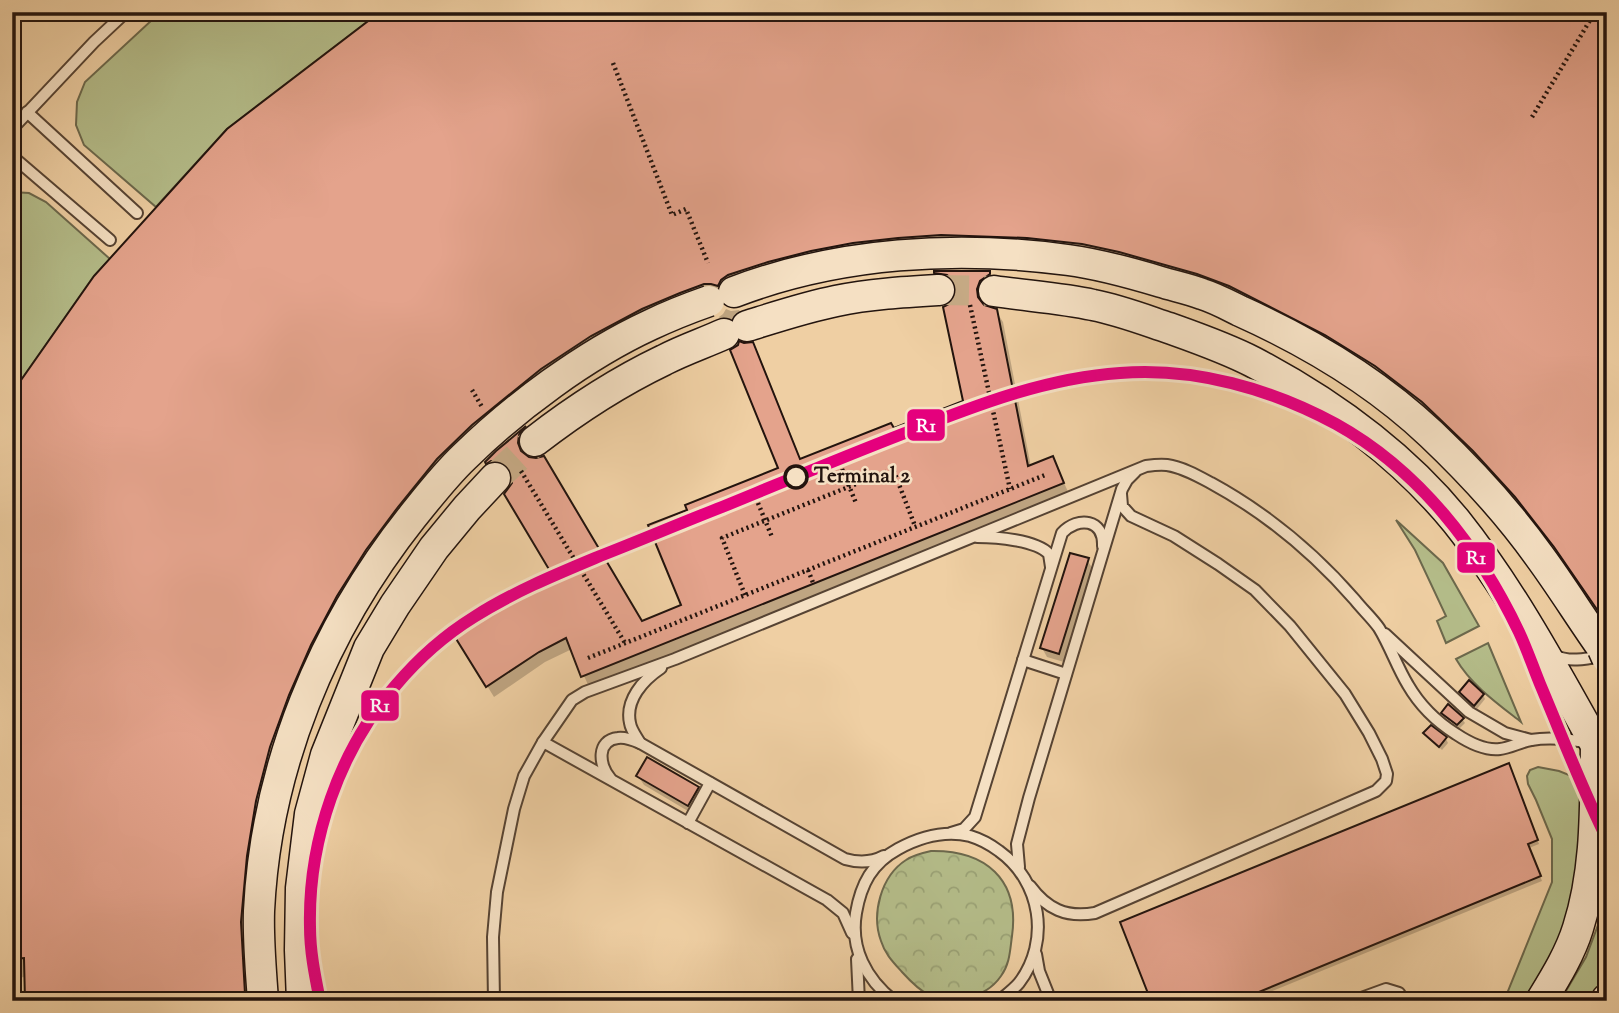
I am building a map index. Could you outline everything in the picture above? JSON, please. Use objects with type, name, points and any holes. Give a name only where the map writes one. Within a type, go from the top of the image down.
[{"type":"street","points":[[263,1001],[259,911],[266,847],[277,788],[312,681],[335,634],[395,538],[462,458],[504,420],[596,355],[648,326],[721,296],[810,268],[877,257],[931,253],[1003,254],[1070,260],[1201,293],[1276,327],[1381,392],[1429,432],[1470,472],[1507,513],[1540,557],[1606,654]]},
{"type":"street","points":[[302,1001],[301,888],[310,814],[326,755],[369,648],[434,548],[467,508],[515,460],[557,424],[664,359],[735,330],[789,313],[837,301],[891,293],[939,290]]},
{"type":"street","points":[[982,298],[1095,305],[1143,319],[1251,361],[1363,431],[1409,470],[1455,520],[1538,641],[1601,750],[1593,851],[1586,898],[1578,930],[1560,971],[1541,1001]]},
{"type":"lane","points":[[12,129],[94,41],[126,12]]},
{"type":"lane","points":[[27,112],[137,213]]},
{"type":"lane","points":[[12,156],[110,240]]},
{"type":"lane","points":[[494,1001],[493,937],[497,892],[513,809],[524,776],[543,741],[567,706],[579,695],[675,659],[1139,469],[1157,464],[1168,465],[1199,477],[1271,520],[1305,548],[1378,627],[1469,712],[1505,733],[1531,740],[1574,740],[1601,750]]},
{"type":"lane","points":[[1121,494],[1122,506],[1130,516],[1174,536],[1218,564],[1255,590],[1290,626],[1345,694],[1369,733],[1387,774],[1386,781],[1377,791],[1095,913],[1072,914],[1052,908],[1043,902],[1030,886],[1017,861],[1017,844],[1102,552],[1121,494],[1127,481],[1139,469]]},
{"type":"lane","points":[[612,781],[602,766],[604,747],[611,740],[619,738],[640,743],[854,862],[879,859],[915,839],[964,829],[975,817],[1062,533],[1076,523],[1084,522],[1097,527],[1104,541],[1102,552]]},
{"type":"lane","points":[[971,538],[1003,538],[1039,547],[1049,554],[1051,569]]},
{"type":"lane","points":[[1378,627],[1415,696],[1455,734],[1490,749],[1500,749],[1531,740]]},
{"type":"lane","points":[[1538,641],[1558,658],[1581,660],[1606,654]]},
{"type":"lane","points":[[640,743],[629,720],[629,709],[635,692],[657,670],[675,659]]},
{"type":"lane","points":[[1023,660],[1066,674]]},
{"type":"lane","points":[[543,741],[827,900],[843,913],[865,970],[879,989],[894,1001]]},
{"type":"lane","points":[[688,823],[710,783]]},
{"type":"lane","points":[[943,834],[971,836],[992,846],[1020,869]]},
{"type":"lane","points":[[859,1001],[854,922],[858,898],[869,873],[890,854]]},
{"type":"lane","points":[[1004,998],[1019,983],[1036,945],[1037,909],[1030,886]]},
{"type":"lane","points":[[1036,945],[1039,971],[1051,1001]]},
{"type":"lane","points":[[1353,1001],[1386,989],[1399,993],[1404,1001]]},
{"type":"path","points":[[1532,117],[1595,12]]},
{"type":"path","points":[[613,63],[672,215],[686,209],[708,263]]},
{"type":"path","points":[[982,298],[1010,489]]},
{"type":"path","points":[[472,390],[486,413]]},
{"type":"path","points":[[515,460],[625,643]]},
{"type":"path","points":[[842,469],[856,503]]},
{"type":"path","points":[[745,595],[722,538],[893,469],[915,526]]},
{"type":"path","points":[[588,658],[1045,475]]},
{"type":"path","points":[[758,503],[772,537]]},
{"type":"green space","points":[[163,12],[380,12],[227,129],[156,207],[84,145],[76,125],[77,102],[85,82]]},
{"type":"green space","points":[[12,192],[29,193],[46,202],[110,259],[94,276],[12,393]]},
{"type":"green space","points":[[1396,520],[1443,563],[1479,626],[1446,643],[1437,621],[1446,616],[1415,550]]},
{"type":"green space","points":[[1488,643],[1521,722],[1477,686],[1456,659]]},
{"type":"green space","points":[[1538,767],[1574,777],[1580,788],[1583,863],[1576,902],[1531,1001],[1504,1001],[1552,882],[1552,839],[1527,776],[1530,770]]},
{"type":"green space","points":[[931,851],[950,852],[982,862],[995,872],[1010,899],[1012,936],[1006,967],[986,991],[971,997],[946,1000],[930,996],[892,961],[881,941],[877,919],[884,886],[897,867],[906,860]]},
{"type":"green space","points":[[1607,901],[1607,978],[1593,1001],[1560,1001],[1586,957]]},
{"type":"building","points":[[380,12],[1607,12],[1607,624],[1554,547],[1515,497],[1473,451],[1422,402],[1375,366],[1325,335],[1229,286],[1119,252],[1082,244],[1027,238],[941,235],[853,243],[811,251],[728,275],[718,286],[704,284],[680,293],[642,309],[591,336],[541,369],[472,425],[437,459],[398,507],[337,596],[311,645],[270,747],[256,801],[247,856],[241,922],[245,994],[159,1001],[25,1001],[24,958],[12,959],[12,393],[94,276],[227,129]]},
{"type":"building","points":[[934,271],[990,271],[990,274],[980,281],[978,297],[984,305],[997,309],[1028,466],[1053,456],[1064,483],[581,677],[566,638],[539,652],[486,687],[450,629],[509,591],[550,571],[504,494],[512,483],[511,472],[500,461],[485,462],[496,451],[526,426],[519,435],[521,451],[529,457],[544,456],[642,621],[681,605],[648,525],[687,510],[685,505],[778,468],[730,350],[738,345],[739,341],[753,342],[800,459],[891,423],[894,428],[963,401],[943,307],[954,298],[956,288],[954,281],[947,275]]},
{"type":"building","points":[[1070,553],[1089,558],[1059,654],[1040,648]]},
{"type":"building","points":[[1469,680],[1484,694],[1474,706],[1459,692]]},
{"type":"building","points":[[1448,704],[1464,718],[1457,725],[1441,713]]},
{"type":"building","points":[[1431,725],[1447,737],[1439,747],[1423,733]]},
{"type":"building","points":[[647,757],[699,787],[688,806],[636,776]]},
{"type":"building","points":[[1509,763],[1538,840],[1528,844],[1541,876],[1237,1001],[1151,1001],[1120,922]]},
{"type":"tunnel","points":[[939,290],[994,291]]},
{"type":"tunnel","points":[[495,478],[535,441]]},
{"type":"transit line","name":"R1","points":[[320,1001],[311,946],[311,895],[321,830],[331,798],[343,767],[376,711],[404,675],[442,640],[504,599],[600,556],[957,413],[1037,387],[1092,376],[1148,372],[1204,377],[1232,383],[1285,400],[1336,424],[1394,464],[1444,514],[1465,541],[1503,601],[1522,638],[1607,839]]},
{"type":"place","name":"Terminal 2","points":[[796,477]]}]
